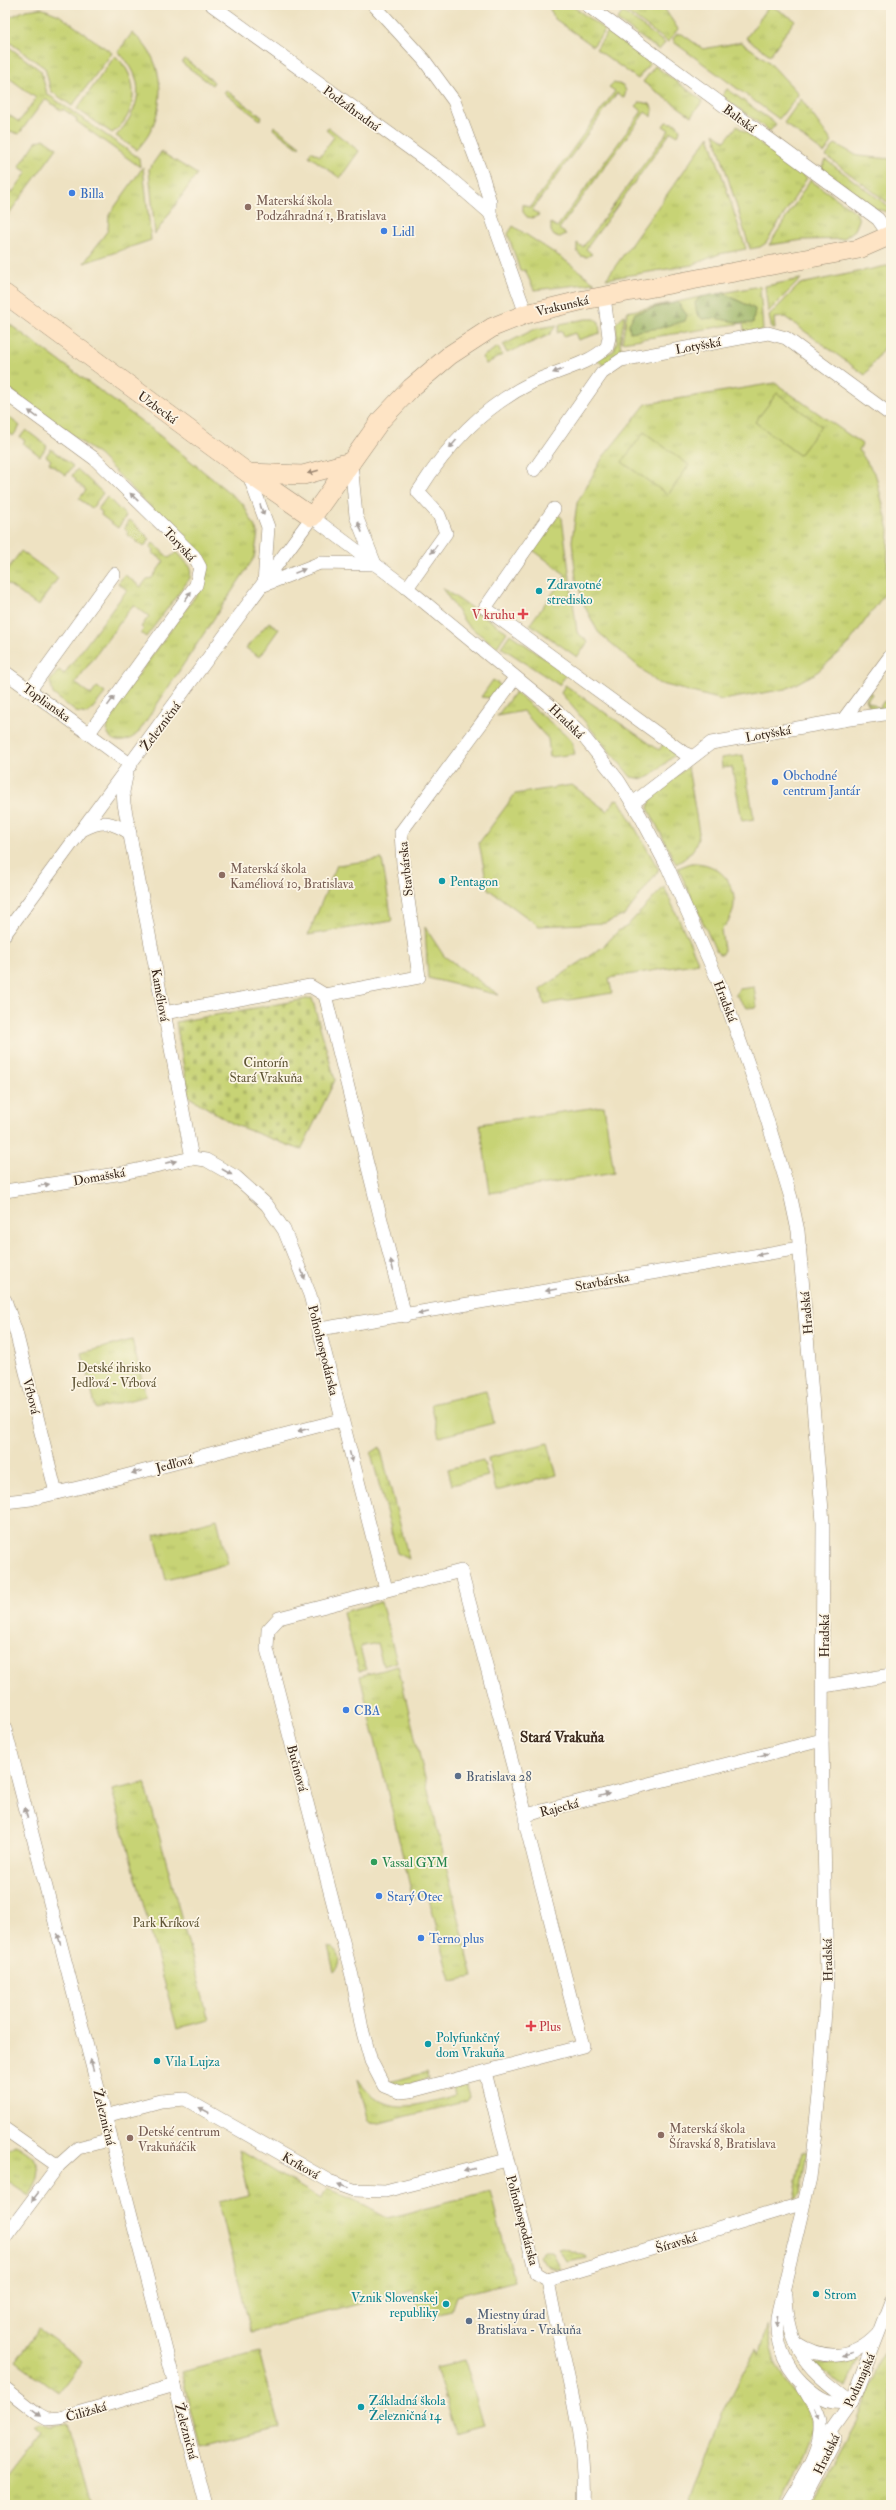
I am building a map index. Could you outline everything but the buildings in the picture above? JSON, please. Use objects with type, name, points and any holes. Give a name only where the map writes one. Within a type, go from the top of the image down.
[{"type":"street","name":"Podzáhradná","points":[[212,5],[445,174],[490,213]]},
{"type":"street","name":"Podzáhradná","points":[[374,5],[424,60],[454,101],[483,178],[490,202],[490,213],[526,314]]},
{"type":"street","name":"Baltská","points":[[587,5],[878,219],[890,235]]},
{"type":"street","name":"Vrakunská","points":[[312,517],[381,420],[411,388],[435,367],[488,330],[526,314],[604,296],[859,249],[890,235]]},
{"type":"street","name":"Uzbecká","points":[[5,294],[248,473],[312,517]]},
{"type":"street","points":[[407,588],[446,534],[439,515],[418,492],[451,446],[470,424],[515,391],[602,352],[608,343],[604,296]]},
{"type":"street","name":"Lotyšská","points":[[534,470],[602,374],[620,360],[768,333],[786,338],[891,415]]},
{"type":"street","name":"Toryská","points":[[5,393],[95,459],[194,556],[200,567],[196,585],[89,733]]},
{"type":"street","points":[[351,462],[356,516],[375,564],[320,563],[264,586],[268,527],[248,473],[303,475],[351,462]]},
{"type":"street","points":[[554,509],[485,608],[684,753],[691,756]]},
{"type":"street","name":"Hradská","points":[[312,517],[407,588],[575,728],[602,759],[633,803],[675,884],[713,968],[738,1032],[791,1198],[800,1248],[823,1522],[824,1686],[822,1740],[827,1994],[819,2095],[804,2203],[777,2316],[776,2333],[783,2356],[799,2380],[820,2422],[816,2453],[786,2505]]},
{"type":"street","name":"Železničná","points":[[5,934],[264,586],[312,517]]},
{"type":"street","points":[[30,690],[114,574]]},
{"type":"street","points":[[843,720],[891,655]]},
{"type":"street","name":"Toplianska","points":[[5,672],[89,733],[129,767]]},
{"type":"street","name":"Stavbárska","points":[[325,996],[419,977],[403,864],[401,832],[515,678]]},
{"type":"street","name":"Lotyšská","points":[[633,803],[691,756],[710,743],[891,713]]},
{"type":"street","name":"Kaméliová","points":[[129,767],[123,796],[192,1158]]},
{"type":"street","points":[[83,830],[96,823],[109,822],[130,833]]},
{"type":"street","points":[[164,1013],[310,986],[325,996],[405,1316]]},
{"type":"street","name":"Domašská","points":[[5,1191],[123,1173],[192,1158]]},
{"type":"street","name":"Poľnohospodárska","points":[[192,1158],[206,1160],[236,1177],[272,1211],[284,1230],[299,1264],[320,1329],[341,1420],[386,1589]]},
{"type":"street","name":"Stavbárska","points":[[320,1329],[405,1316],[800,1248]]},
{"type":"street","name":"Vŕbová","points":[[5,1300],[16,1332],[56,1493]]},
{"type":"street","name":"Jedľová","points":[[5,1502],[56,1493],[341,1420]]},
{"type":"street","points":[[386,1589],[461,1571],[526,1816]]},
{"type":"street","name":"Bučinová","points":[[386,1589],[279,1618],[270,1626],[267,1638],[276,1683],[352,1976],[362,2029],[376,2072],[384,2086],[389,2089],[411,2091],[583,2046]]},
{"type":"street","points":[[824,1686],[891,1675]]},
{"type":"street","name":"Železničná","points":[[5,1729],[206,2505]]},
{"type":"street","name":"Rajecká","points":[[583,2046],[526,1826],[526,1816],[822,1740]]},
{"type":"street","name":"Poľnohospodárska","points":[[484,2072],[536,2273],[548,2280],[580,2439],[584,2487],[583,2505]]},
{"type":"street","name":"Kríková","points":[[105,2116],[161,2101],[185,2099],[329,2181],[354,2190],[385,2191],[507,2160]]},
{"type":"street","points":[[8,2131],[58,2166]]},
{"type":"street","points":[[5,2237],[58,2166],[78,2148],[111,2139]]},
{"type":"street","name":"Šíravská","points":[[548,2280],[804,2203]]},
{"type":"street","name":"Hradská","points":[[786,2283],[787,2305],[795,2342],[805,2361],[817,2376],[852,2402]]},
{"type":"street","name":"Podunajská","points":[[816,2453],[852,2402],[891,2301]]},
{"type":"street","points":[[795,2342],[818,2355],[840,2356],[864,2347],[880,2332]]},
{"type":"street","name":"Hradská","points":[[799,2380],[820,2398],[833,2402],[852,2402]]},
{"type":"street","name":"Čiližská","points":[[5,2388],[47,2419],[60,2418],[175,2385]]},
{"type":"street","name":"Hradská","points":[[799,2505],[822,2466],[852,2402]]},
{"type":"green space","points":[[548,5],[571,5],[605,30],[593,46],[555,19]]},
{"type":"green space","points":[[617,5],[662,5],[678,29],[668,42]]},
{"type":"green space","points":[[770,5],[795,20],[770,55],[746,38]]},
{"type":"green space","points":[[41,8],[59,15],[112,53],[72,106],[51,91],[45,68],[5,39],[5,19],[26,10]]},
{"type":"green space","points":[[623,12],[665,43],[659,50],[617,20]]},
{"type":"green space","points":[[608,32],[650,63],[638,79],[596,49]]},
{"type":"green space","points":[[132,33],[142,42],[150,53],[159,77],[160,91],[156,117],[151,130],[137,150],[116,136],[131,115],[136,105],[138,94],[134,73],[128,62],[118,52]]},
{"type":"green space","points":[[677,34],[682,34],[703,49],[741,42],[768,61],[797,92],[798,95],[779,119],[675,43],[673,39]]},
{"type":"green space","points":[[5,44],[41,71],[47,94],[139,158],[140,167],[76,121],[77,119],[45,99],[19,134],[10,131],[7,134],[5,133],[5,121],[9,115],[19,122],[36,98],[5,75]]},
{"type":"green space","points":[[115,56],[123,64],[129,74],[133,95],[127,116],[121,125],[112,133],[77,109]]},
{"type":"green space","points":[[185,59],[214,82],[212,85],[182,63]]},
{"type":"green space","points":[[655,66],[703,101],[691,116],[643,82]]},
{"type":"green space","points":[[613,83],[623,85],[626,91],[624,98],[617,93],[532,210],[539,215],[533,218],[527,217],[523,212],[523,204],[530,208],[615,91],[609,87]]},
{"type":"green space","points":[[727,89],[776,124],[770,131],[722,96]]},
{"type":"green space","points":[[226,90],[262,117],[260,120],[224,93]]},
{"type":"green space","points":[[801,99],[832,142],[824,153],[784,123]]},
{"type":"green space","points":[[640,102],[650,104],[653,110],[652,117],[645,112],[559,229],[566,234],[560,237],[554,236],[551,231],[551,223],[557,227],[642,111],[636,106]]},
{"type":"green space","points":[[666,122],[677,124],[680,130],[678,136],[671,132],[586,249],[592,254],[587,257],[581,256],[577,251],[577,243],[583,247],[669,130],[663,126]]},
{"type":"green space","points":[[274,126],[300,146],[297,147],[273,129]]},
{"type":"green space","points":[[737,126],[807,178],[766,243],[760,247],[750,249],[714,133],[725,141]]},
{"type":"green space","points":[[329,128],[359,151],[340,178],[309,156],[311,151],[320,156],[334,137],[326,130]]},
{"type":"green space","points":[[709,136],[746,249],[719,254],[692,265],[606,279]]},
{"type":"green space","points":[[44,139],[57,148],[5,219],[5,188],[12,193],[27,172],[19,167],[36,142]]},
{"type":"green space","points":[[835,144],[858,156],[891,159],[891,205],[826,156]]},
{"type":"green space","points":[[161,152],[197,174],[155,234],[149,169]]},
{"type":"green space","points":[[826,160],[891,208],[891,213],[876,209],[821,168]]},
{"type":"green space","points":[[143,167],[151,240],[84,263],[108,230],[109,215]]},
{"type":"green space","points":[[810,180],[856,212],[859,220],[855,230],[843,239],[803,240],[769,245]]},
{"type":"green space","points":[[513,226],[562,258],[595,283],[534,290],[525,270],[520,271],[508,234]]},
{"type":"green space","points":[[891,265],[891,337],[865,375],[785,317],[774,318],[775,329],[772,329],[769,316],[800,284]]},
{"type":"green space","points":[[801,279],[768,312],[765,286]]},
{"type":"green space","points":[[760,286],[763,330],[745,333],[743,323],[622,342],[627,312],[669,303],[635,313],[630,332],[660,327],[680,320],[687,315],[677,302],[700,297],[695,303],[702,319],[716,317],[743,322],[746,324],[755,309],[723,293]]},
{"type":"green space","points":[[723,293],[755,309],[753,323],[741,323],[709,318],[702,319],[697,314],[695,303],[700,297]]},
{"type":"green space","points":[[677,302],[687,315],[685,321],[660,328],[630,332],[629,324],[635,313]]},
{"type":"green space","points":[[625,314],[620,342],[622,354],[606,367],[596,359],[614,351],[617,341],[616,323]]},
{"type":"green space","points":[[586,319],[595,319],[599,322],[600,333],[578,340],[575,333],[564,337],[562,331],[557,333],[560,324]]},
{"type":"green space","points":[[5,321],[148,426],[243,504],[258,533],[254,558],[138,733],[132,738],[126,740],[120,741],[111,738],[108,733],[107,727],[109,720],[107,718],[202,587],[206,572],[204,561],[99,455],[5,386]]},
{"type":"green space","points":[[557,325],[549,335],[507,353],[503,345],[535,329]]},
{"type":"green space","points":[[498,347],[502,355],[486,364],[482,357]]},
{"type":"green space","points":[[775,383],[862,444],[859,450],[876,476],[889,530],[886,592],[846,647],[816,673],[786,689],[722,700],[658,683],[598,632],[585,607],[576,579],[572,541],[577,503],[603,457],[646,404]]},
{"type":"green space","points":[[777,393],[821,426],[799,455],[755,422]]},
{"type":"green space","points":[[5,414],[20,426],[13,436],[5,430]]},
{"type":"green space","points":[[26,430],[47,446],[40,456],[23,443],[25,441],[20,437]]},
{"type":"green space","points":[[644,432],[689,465],[668,495],[622,462]]},
{"type":"green space","points":[[51,449],[73,466],[66,475],[49,463],[51,460],[46,456]]},
{"type":"green space","points":[[77,469],[103,493],[92,508],[79,499],[86,490],[75,481],[76,479],[72,476]]},
{"type":"green space","points":[[107,497],[126,516],[118,528],[101,515],[102,512],[98,509]]},
{"type":"green space","points":[[559,515],[562,518],[577,632],[588,642],[577,657],[530,624],[566,575],[533,550]]},
{"type":"green space","points":[[130,520],[150,539],[144,547],[127,534],[128,531],[124,528]]},
{"type":"green space","points":[[153,543],[169,558],[177,552],[191,568],[190,578],[146,637],[141,633],[144,629],[141,627],[149,616],[133,605],[75,683],[91,695],[97,687],[105,693],[88,714],[76,712],[53,694],[50,681],[59,670],[64,674],[127,590],[118,583],[125,575],[141,587],[147,579],[152,578],[164,561],[153,553],[154,550],[150,547]]},
{"type":"green space","points":[[21,551],[58,578],[38,606],[5,582],[5,573]]},
{"type":"green space","points":[[442,588],[507,632],[497,647],[467,625]]},
{"type":"green space","points":[[269,622],[279,629],[259,657],[246,648]]},
{"type":"green space","points":[[510,634],[567,674],[559,685],[501,647]]},
{"type":"green space","points":[[493,680],[501,686],[491,698],[481,697]]},
{"type":"green space","points":[[565,685],[659,750],[664,743],[675,753],[675,755],[650,776],[644,779],[631,777],[561,693]]},
{"type":"green space","points":[[515,692],[571,740],[575,754],[550,757],[548,739],[523,711],[497,716]]},
{"type":"green space","points":[[870,692],[872,694],[867,701],[879,708],[884,701],[891,707],[876,710],[870,708],[866,699]]},
{"type":"green space","points":[[743,755],[754,819],[742,821],[732,767],[722,768],[721,758]]},
{"type":"green space","points":[[688,767],[699,833],[692,852],[676,864],[648,808],[650,802],[659,790]]},
{"type":"green space","points":[[572,785],[607,811],[616,799],[619,800],[659,870],[625,915],[605,923],[539,926],[488,889],[479,843],[515,794]]},
{"type":"green space","points":[[382,859],[392,921],[308,935],[337,865]]},
{"type":"green space","points":[[691,863],[704,864],[716,869],[725,876],[731,886],[734,897],[733,908],[729,920],[721,930],[724,949],[723,954],[719,954],[716,951],[678,868]]},
{"type":"green space","points":[[664,887],[699,963],[609,978],[612,993],[544,1004],[541,989],[604,946],[618,931],[626,927]]},
{"type":"green space","points":[[425,927],[444,956],[499,995],[428,978]]},
{"type":"green space","points":[[754,987],[757,1007],[747,1008],[735,994],[740,989]]},
{"type":"green space","name":"Cintorín Stará Vrakuňa","points":[[312,998],[335,1080],[301,1150],[235,1125],[189,1097],[176,1022]]},
{"type":"green space","points":[[604,1106],[614,1173],[490,1193],[480,1124]]},
{"type":"green space","name":"Detské ihrisko Jedľová - Vŕbová","points":[[132,1340],[146,1396],[96,1409],[82,1353]]},
{"type":"green space","points":[[486,1391],[494,1423],[439,1437],[431,1404]]},
{"type":"green space","points":[[548,1443],[557,1475],[496,1491],[488,1458]]},
{"type":"green space","points":[[380,1447],[409,1559],[397,1553],[371,1453]]},
{"type":"green space","points":[[483,1460],[488,1476],[452,1485],[448,1469]]},
{"type":"green space","points":[[217,1519],[228,1564],[166,1580],[155,1535]]},
{"type":"green space","points":[[381,1602],[397,1662],[383,1666],[377,1643],[360,1647],[366,1670],[359,1671],[343,1612]]},
{"type":"green space","points":[[398,1666],[473,1977],[451,1981],[428,1895],[413,1899],[360,1676]]},
{"type":"green space","name":"Park Kríková","points":[[145,1783],[209,2020],[177,2028],[112,1790]]},
{"type":"green space","points":[[328,1946],[338,1954],[340,1961],[334,1972]]},
{"type":"green space","points":[[427,2072],[429,2079],[401,2086],[390,2082]]},
{"type":"green space","points":[[358,2079],[369,2092],[380,2100],[391,2105],[402,2106],[427,2103],[455,2095],[453,2086],[466,2083],[470,2097],[467,2101],[380,2123],[371,2122],[368,2119]]},
{"type":"green space","points":[[15,2145],[28,2153],[37,2163],[39,2174],[38,2179],[29,2196],[5,2180],[5,2151]]},
{"type":"green space","points":[[239,2150],[321,2199],[328,2189],[354,2200],[387,2218],[490,2192],[514,2281],[456,2296],[451,2311],[424,2318],[412,2289],[251,2332],[219,2202],[249,2195]]},
{"type":"green space","points":[[802,2152],[807,2152],[800,2193],[794,2199]]},
{"type":"green space","points":[[563,2248],[586,2256],[587,2258],[566,2262],[558,2249]]},
{"type":"green space","points":[[543,2252],[552,2252],[561,2269],[554,2269],[545,2264],[539,2256]]},
{"type":"green space","points":[[767,2326],[772,2352],[777,2367],[807,2410],[811,2419],[813,2429],[808,2448],[778,2505],[689,2505],[722,2414],[757,2349],[760,2355]]},
{"type":"green space","points":[[39,2329],[83,2361],[59,2393],[16,2361]]},
{"type":"green space","points":[[891,2335],[891,2505],[812,2505],[857,2422]]},
{"type":"green space","points":[[259,2352],[279,2427],[201,2447],[182,2372]]},
{"type":"green space","points":[[858,2359],[846,2387],[832,2379],[814,2363],[840,2363]]},
{"type":"green space","points":[[465,2360],[484,2426],[456,2434],[436,2367]]},
{"type":"green space","points":[[40,2423],[51,2426],[68,2423],[91,2505],[11,2505],[5,2500],[5,2478],[41,2432],[34,2426]]},
{"type":"place","name":"Billa","points":[[72,193]]},
{"type":"place","name":"Materská škola Podzáhradná 1, Bratislava","points":[[248,207]]},
{"type":"place","name":"Lidl","points":[[384,231]]},
{"type":"place","name":"Zdravotné stredisko","points":[[539,591]]},
{"type":"place","name":"V kruhu","points":[[523,614]]},
{"type":"place","name":"Obchodné centrum Jantár","points":[[775,782]]},
{"type":"place","name":"Materská škola Kaméliová 10, Bratislava","points":[[222,875]]},
{"type":"place","name":"Pentagon","points":[[442,881]]},
{"type":"place","name":"CBA","points":[[346,1710]]},
{"type":"place","name":"Bratislava 28","points":[[458,1776]]},
{"type":"place","name":"Vassal GYM","points":[[374,1862]]},
{"type":"place","name":"Starý Otec","points":[[379,1896]]},
{"type":"place","name":"Terno plus","points":[[421,1938]]},
{"type":"place","name":"Plus","points":[[531,2026]]},
{"type":"place","name":"Polyfunkčný dom Vrakuňa","points":[[428,2044]]},
{"type":"place","name":"Vila Lujza","points":[[157,2061]]},
{"type":"place","name":"Materská škola Šíravská 8, Bratislava","points":[[661,2135]]},
{"type":"place","name":"Detské centrum Vrakuňáčik","points":[[130,2138]]},
{"type":"place","name":"Strom","points":[[816,2294]]},
{"type":"place","name":"Vznik Slovenskej republiky","points":[[446,2304]]},
{"type":"place","name":"Miestny úrad Bratislava - Vrakuňa","points":[[469,2321]]},
{"type":"place","name":"Základná škola Železničná 14","points":[[361,2407]]},
{"type":"district","name":"Stará Vrakuňa","points":[[562,1737]]}]
